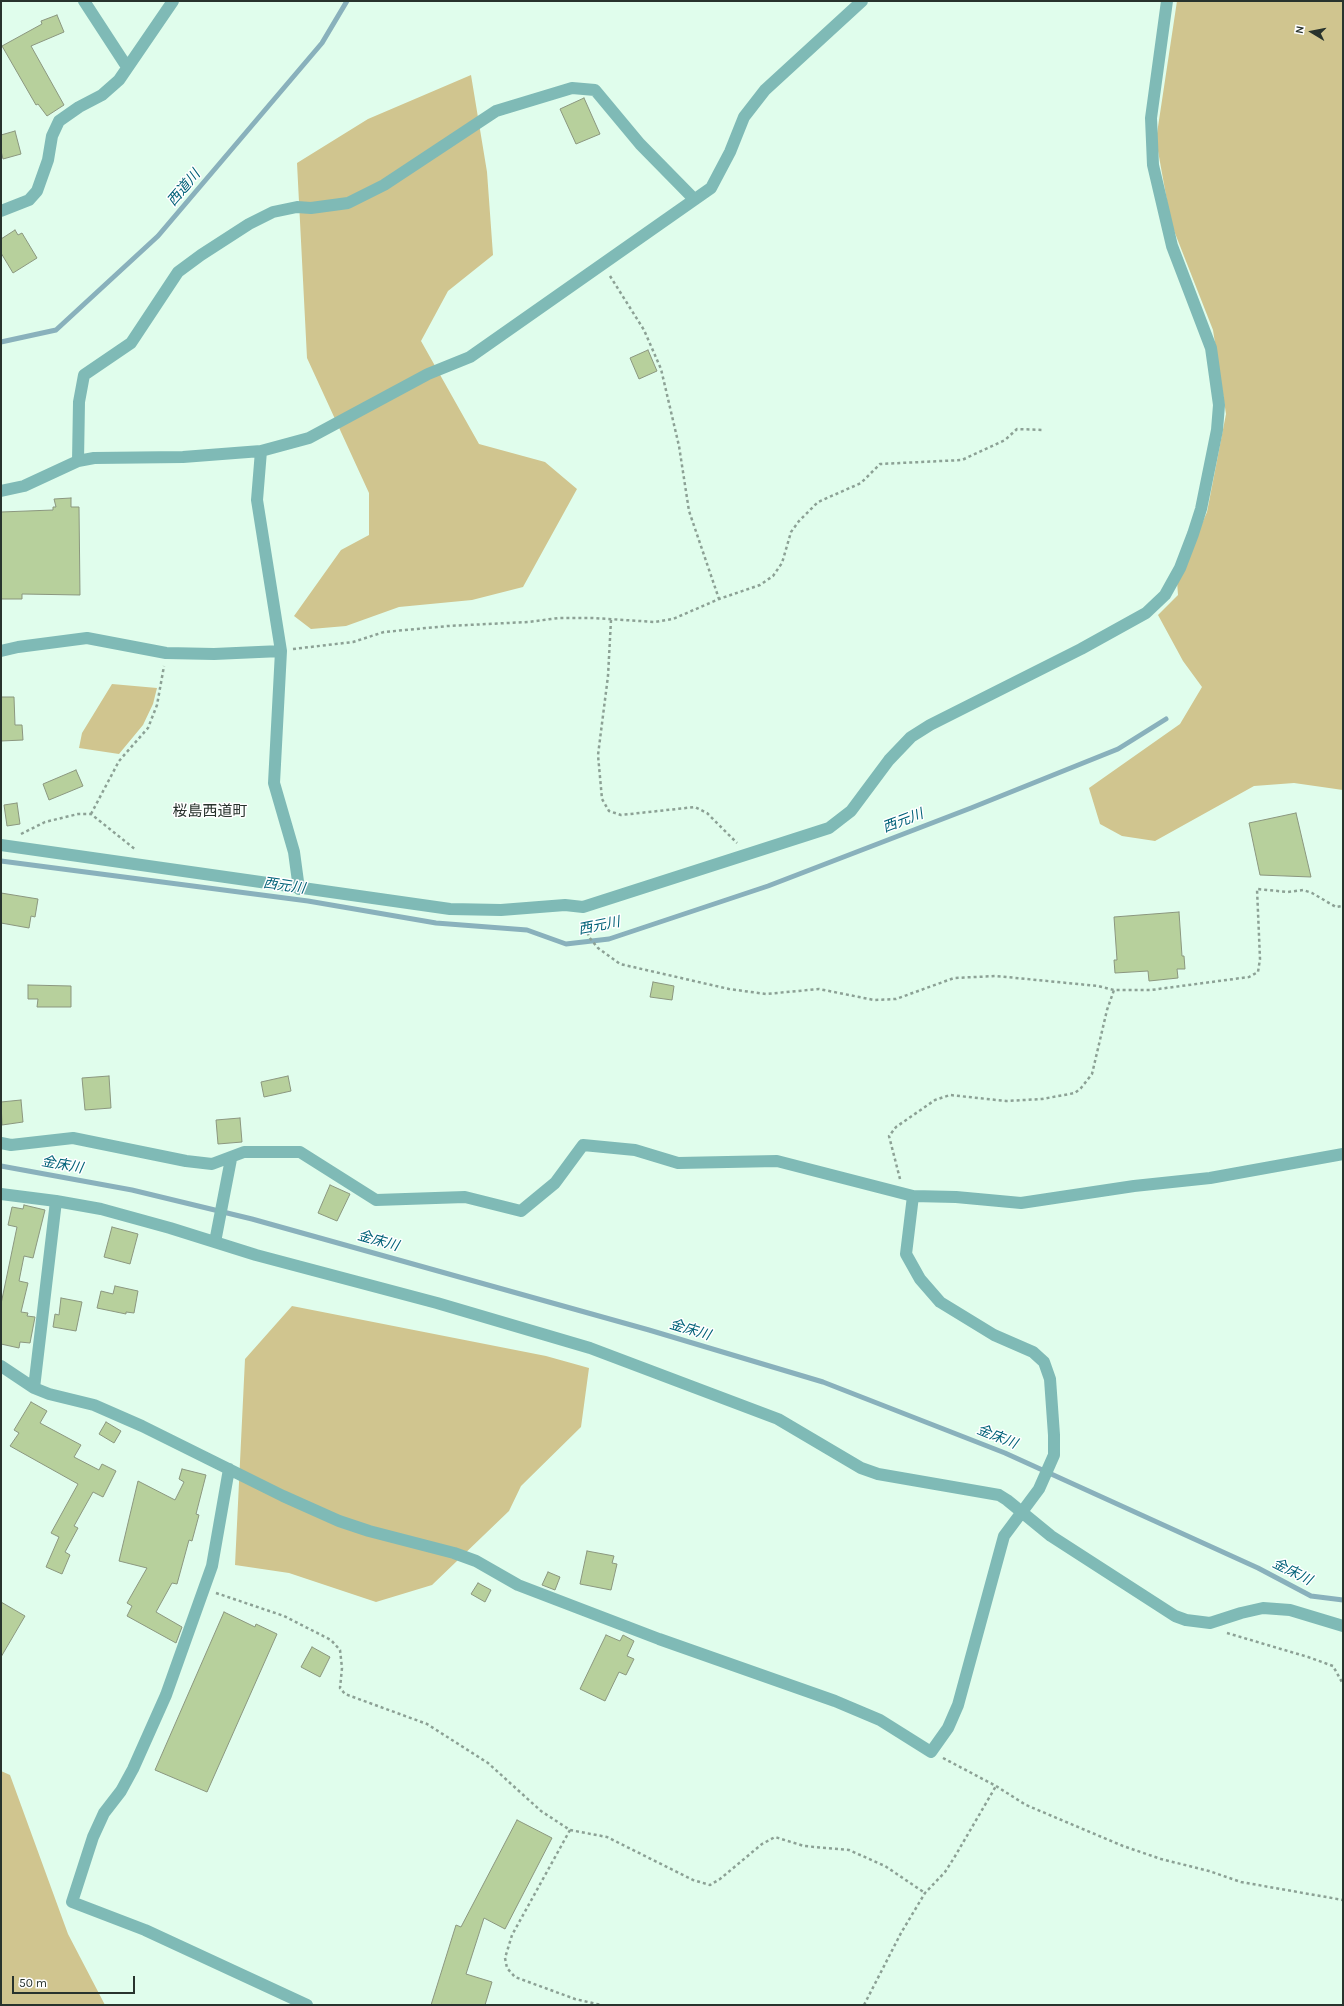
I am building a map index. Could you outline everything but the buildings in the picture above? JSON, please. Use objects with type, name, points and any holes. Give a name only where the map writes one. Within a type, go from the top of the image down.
[{"type":"street","points":[[84,1],[127,67]]},
{"type":"street","points":[[1,211],[29,200],[37,191],[48,160],[52,136],[59,121],[79,107],[102,95],[119,80],[173,1]]},
{"type":"street","points":[[1,491],[24,486],[78,461],[94,458],[183,457],[261,451],[309,438],[428,374],[470,357],[711,188],[730,152],[744,117],[765,90],[862,1]]},
{"type":"street","points":[[1,845],[299,889],[450,909],[501,910],[565,905],[583,907],[829,828],[851,811],[889,760],[911,737],[930,725],[1081,649],[1146,613],[1165,595],[1180,568],[1201,509],[1217,430],[1219,405],[1211,348],[1172,246],[1153,165],[1151,118],[1168,1]]},
{"type":"street","points":[[78,461],[78,402],[84,376],[131,343],[178,272],[201,255],[249,224],[273,212],[297,207],[311,208],[348,203],[384,185],[496,111],[572,88],[595,90],[640,144],[694,199]]},
{"type":"street","points":[[261,451],[257,500],[281,651],[274,783],[294,852],[299,889]]},
{"type":"street","points":[[1,651],[18,647],[87,638],[166,653],[214,654],[281,651]]},
{"type":"street","points":[[1,1143],[11,1145],[73,1138],[198,1164],[212,1164],[231,1159],[244,1152],[252,1151],[300,1152],[376,1200],[465,1197],[521,1211],[554,1183],[584,1145],[636,1150],[678,1163],[777,1161],[908,1195],[956,1197],[1022,1203],[1134,1186],[1210,1178],[1343,1154]]},
{"type":"street","points":[[215,1242],[231,1159]]},
{"type":"street","points":[[1,1194],[56,1201],[100,1209],[256,1255],[443,1305],[590,1348],[778,1419],[861,1468],[878,1474],[988,1492],[1007,1500],[1051,1536],[1175,1616],[1198,1623],[1210,1623],[1241,1612],[1263,1608],[1290,1610],[1343,1626]]},
{"type":"street","points":[[1,1366],[34,1388],[49,1394],[94,1405],[142,1426],[283,1496],[339,1521],[369,1531],[454,1553],[476,1561],[525,1588],[659,1639],[835,1701],[880,1720],[930,1752],[948,1728],[958,1705],[1004,1536],[1039,1489],[1054,1455],[1050,1379],[1044,1362],[1033,1352],[994,1334],[940,1302],[920,1278],[906,1254],[908,1195]]},
{"type":"street","points":[[34,1388],[56,1201]]},
{"type":"street","points":[[229,1469],[212,1566],[166,1695],[133,1769],[121,1791],[104,1812],[93,1837],[72,1902],[145,1930],[307,2005]]},
{"type":"path","points":[[602,264],[644,330],[661,369],[680,446],[689,511],[719,599]]},
{"type":"path","points":[[281,651],[353,642],[384,632],[448,626],[528,622],[559,618],[655,622],[673,619],[719,599],[760,585],[773,576],[782,564],[791,532],[799,521],[818,502],[861,483],[880,464],[962,460],[1005,440],[1017,429],[1044,430]]},
{"type":"path","points":[[611,620],[608,676],[598,755],[602,799],[609,811],[621,815],[695,807],[707,813],[748,855]]},
{"type":"path","points":[[91,814],[119,761],[148,728],[158,705],[166,653]]},
{"type":"path","points":[[20,834],[45,822],[78,814],[91,814],[139,853]]},
{"type":"path","points":[[585,925],[589,937],[598,948],[620,964],[729,989],[766,994],[819,989],[874,1000],[896,1000],[954,978],[996,976],[1098,986],[1114,990],[1151,990],[1249,977],[1258,972],[1260,960],[1257,889],[1288,892],[1303,890],[1312,893],[1336,907],[1343,906]]},
{"type":"path","points":[[908,1195],[892,1152],[889,1136],[896,1127],[935,1100],[950,1095],[1006,1102],[1042,1099],[1075,1093],[1092,1074],[1107,1010],[1114,990]]},
{"type":"path","points":[[204,1589],[284,1616],[331,1640],[340,1650],[342,1668],[340,1688],[345,1694],[427,1724],[488,1763],[541,1811],[570,1830],[607,1837],[693,1880],[710,1885],[720,1879],[762,1844],[775,1837],[804,1846],[849,1850],[885,1866],[925,1893]]},
{"type":"path","points":[[1210,1623],[1227,1633],[1308,1656],[1333,1666],[1343,1684]]},
{"type":"path","points":[[930,1752],[996,1786],[1026,1805],[1123,1846],[1161,1859],[1209,1871],[1241,1882],[1343,1900]]},
{"type":"path","points":[[864,2005],[901,1933],[925,1893],[945,1872],[996,1786]]},
{"type":"path","points":[[570,1830],[512,1934],[505,1958],[507,1968],[515,1977],[575,1999],[601,2005]]},
{"type":"shaded area","points":[[1177,1],[1343,1],[1343,790],[1294,783],[1254,786],[1155,841],[1122,836],[1100,824],[1089,788],[1180,724],[1202,687],[1183,661],[1158,615],[1178,595],[1177,581],[1207,512],[1226,414],[1213,330],[1171,223],[1156,140]]},
{"type":"shaded area","points":[[471,75],[487,172],[493,255],[448,291],[421,341],[479,444],[545,462],[577,489],[523,587],[472,600],[399,607],[346,626],[311,629],[294,616],[341,550],[369,535],[369,493],[307,358],[297,163],[368,119]]},
{"type":"shaded area","points":[[112,684],[157,688],[153,704],[143,725],[119,754],[79,748],[82,733]]},
{"type":"shaded area","points":[[292,1306],[546,1356],[589,1368],[581,1427],[521,1486],[509,1511],[432,1585],[376,1602],[289,1573],[235,1565],[245,1359]]},
{"type":"shaded area","points":[[1,1771],[10,1775],[68,1934],[105,2005],[1,2005]]},
{"type":"waterway","name":"西道川","points":[[1,342],[56,330],[158,236],[322,43],[347,1]]},
{"type":"waterway","name":"西元川","points":[[1,861],[308,901],[436,923],[527,930],[566,944],[609,939],[768,886],[971,808],[1118,749],[1166,719]]},
{"type":"waterway","name":"金床川","points":[[1,1166],[132,1190],[252,1219],[649,1330],[823,1382],[1005,1453],[1258,1568],[1311,1596],[1343,1600]]},
{"type":"district","name":"桜島西道町","points":[[210,812]]}]
